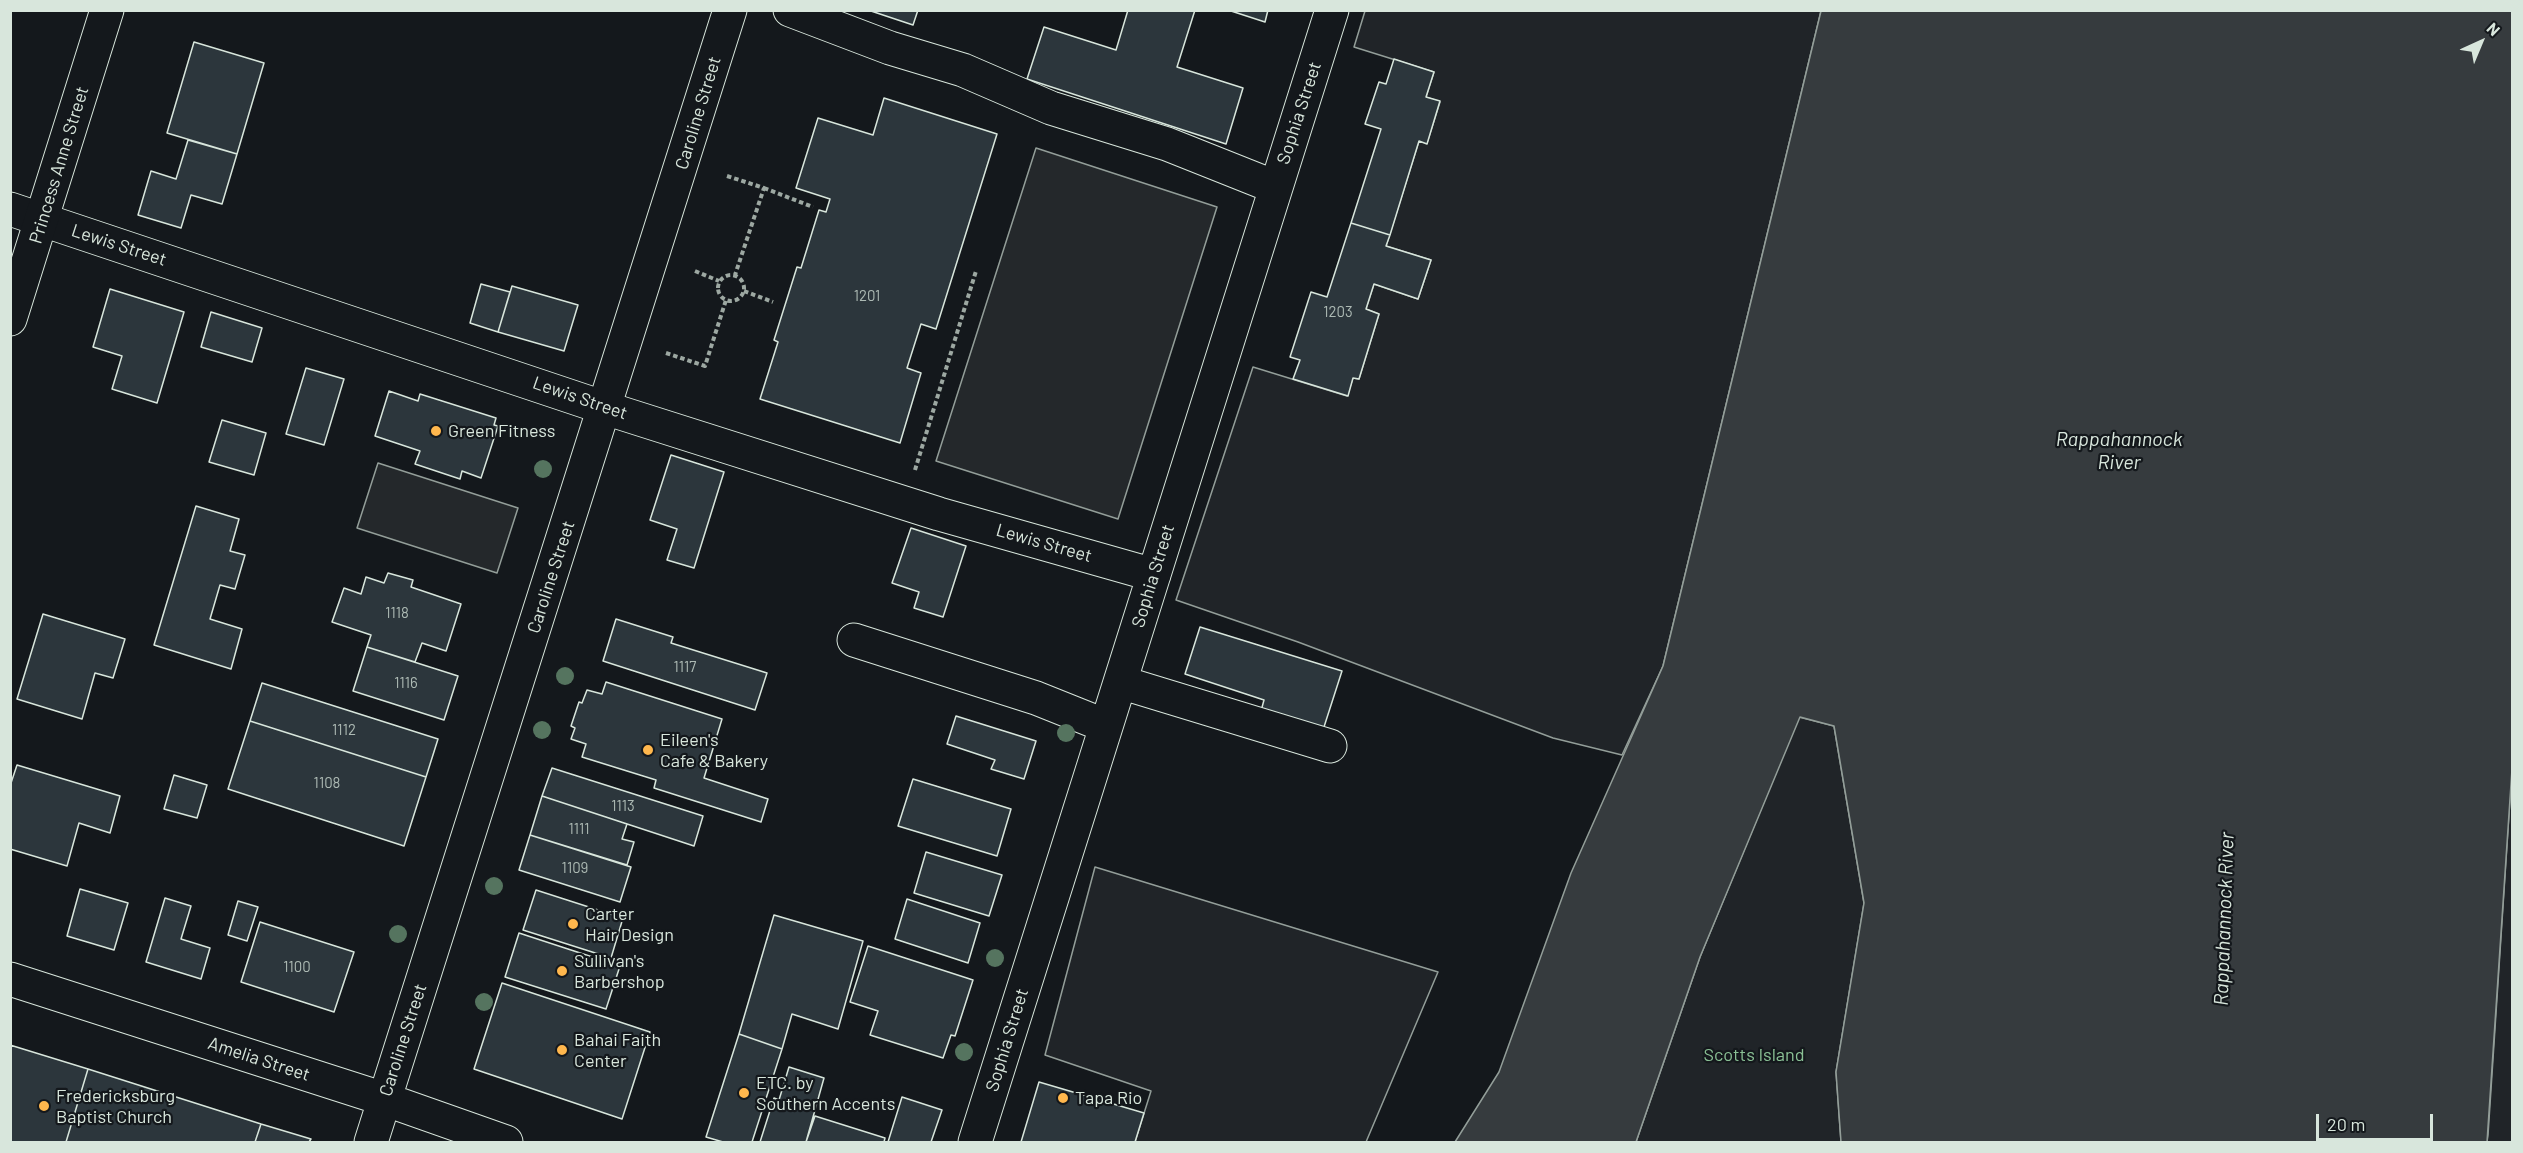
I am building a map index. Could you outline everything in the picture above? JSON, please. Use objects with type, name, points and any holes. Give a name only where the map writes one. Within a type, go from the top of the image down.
[{"type":"street","name":"Princess Anne Street","points":[[10,319],[107,10]]},
{"type":"street","name":"Caroline Street","points":[[371,1143],[730,10]]},
{"type":"street","points":[[790,10],[890,48],[963,70],[1051,108],[1167,144],[1275,187]]},
{"type":"street","name":"Sophia Street","points":[[975,1143],[1154,575],[1182,479],[1332,10]]},
{"type":"street","name":"Lewis Street","points":[[10,209],[605,408],[939,514],[1154,575]]},
{"type":"street","points":[[854,640],[1036,698],[1106,726]]},
{"type":"street","points":[[1120,682],[1330,746]]},
{"type":"street","name":"Amelia Street","points":[[10,980],[384,1099],[506,1143]]},
{"type":"path","points":[[727,176],[813,207]]},
{"type":"path","points":[[735,275],[764,188]]},
{"type":"path","points":[[694,271],[719,281]]},
{"type":"path","points":[[915,471],[976,271]]},
{"type":"path","points":[[726,275],[735,275],[742,279],[744,291],[735,301],[726,300],[722,298],[718,290],[719,281],[726,275]]},
{"type":"path","points":[[744,291],[773,302]]},
{"type":"path","points":[[666,353],[705,366],[726,300]]},
{"type":"green space","points":[[1365,11],[1821,11],[1663,666],[1622,755],[1553,738],[1298,642],[1176,600],[1253,367],[1347,396],[1353,378],[1359,379],[1379,314],[1366,309],[1374,284],[1418,299],[1431,260],[1386,246],[1419,141],[1427,143],[1440,102],[1426,97],[1434,72],[1354,47]]},
{"type":"green space","name":"Scotts Island","points":[[1799,717],[1834,726],[1864,903],[1836,1072],[1841,1142],[1636,1142],[1700,957]]},
{"type":"green space","points":[[2512,769],[2512,1142],[2487,1142],[2488,1135]]},
{"type":"green space","points":[[1095,867],[1438,972],[1366,1142],[1135,1142],[1151,1091],[1045,1055]]},
{"type":"shaded area","points":[[1036,148],[1217,207],[1118,519],[936,461]]},
{"type":"shaded area","points":[[378,463],[518,508],[497,573],[357,528]]},
{"type":"water","name":"Rappahannock River","points":[[1821,11],[2512,11],[2512,769],[2487,1142],[1841,1142],[1836,1072],[1864,903],[1834,726],[1800,717],[1700,957],[1636,1142],[1455,1142],[1499,1072],[1571,873],[1663,666]]},
{"type":"building","points":[[868,10],[918,10],[913,25]]},
{"type":"building","points":[[1128,10],[1195,10],[1177,67],[1243,88],[1226,144],[1027,79],[1044,27],[1116,50]]},
{"type":"building","points":[[1228,10],[1268,10],[1265,22]]},
{"type":"building","points":[[194,42],[264,63],[237,154],[167,133]]},
{"type":"building","points":[[1394,59],[1434,72],[1426,97],[1440,101],[1427,144],[1419,141],[1390,235],[1351,223],[1381,129],[1365,124],[1379,82],[1386,84]]},
{"type":"building","points":[[884,98],[997,134],[936,329],[921,324],[907,368],[921,373],[900,443],[760,399],[778,342],[774,340],[797,267],[801,268],[819,210],[826,212],[830,199],[796,188],[818,118],[873,135]]},
{"type":"building","points":[[188,140],[237,154],[222,204],[191,195],[181,228],[138,215],[151,171],[176,179]]},
{"type":"building","points":[[1351,223],[1390,235],[1386,246],[1431,260],[1418,299],[1374,284],[1366,309],[1379,314],[1359,379],[1353,378],[1348,396],[1293,379],[1300,360],[1290,357],[1311,292],[1327,297]]},
{"type":"building","points":[[481,284],[510,292],[498,332],[470,323]]},
{"type":"building","points":[[512,286],[578,305],[564,351],[498,332]]},
{"type":"building","points":[[110,289],[184,312],[157,403],[112,389],[122,356],[93,347]]},
{"type":"building","points":[[211,312],[262,328],[252,362],[201,347]]},
{"type":"building","points":[[306,368],[344,379],[324,445],[286,434]]},
{"type":"building","name":"Green Fitness","points":[[389,391],[418,401],[420,394],[496,418],[494,425],[498,426],[481,478],[462,471],[460,479],[415,464],[420,451],[375,436]]},
{"type":"building","points":[[222,420],[266,433],[254,475],[209,462]]},
{"type":"building","points":[[671,455],[724,472],[694,568],[667,560],[677,529],[650,520]]},
{"type":"building","points":[[196,506],[239,519],[230,551],[245,555],[235,589],[220,585],[210,619],[242,629],[231,669],[154,645]]},
{"type":"building","points":[[911,528],[966,546],[943,617],[914,608],[919,592],[892,583]]},
{"type":"building","points":[[388,573],[413,580],[411,587],[461,604],[446,651],[422,643],[415,662],[367,647],[371,635],[332,622],[344,588],[361,594],[366,577],[384,583]]},
{"type":"building","points":[[43,614],[125,639],[113,678],[95,673],[82,719],[17,699]]},
{"type":"building","points":[[616,619],[673,637],[671,643],[767,673],[755,710],[603,661]]},
{"type":"building","points":[[1200,627],[1342,671],[1323,730],[1261,711],[1264,700],[1185,674]]},
{"type":"building","points":[[367,647],[458,676],[444,720],[353,691]]},
{"type":"building","name":"Eileen's Cafe & Bakery","points":[[606,682],[722,719],[704,778],[768,799],[761,822],[654,788],[656,780],[582,757],[586,744],[571,739],[575,728],[571,726],[579,702],[582,703],[587,690],[602,694]]},
{"type":"building","points":[[262,683],[438,739],[426,777],[250,721]]},
{"type":"building","points":[[956,716],[1036,741],[1024,779],[991,769],[995,760],[947,744]]},
{"type":"building","points":[[250,721],[426,777],[404,846],[228,789]]},
{"type":"building","points":[[17,765],[120,796],[110,833],[79,823],[67,866],[10,849],[10,786]]},
{"type":"building","points":[[552,768],[703,816],[694,846],[542,796]]},
{"type":"building","points":[[174,775],[207,785],[197,818],[164,809]]},
{"type":"building","points":[[913,779],[1011,809],[997,856],[898,826]]},
{"type":"building","points":[[542,796],[627,824],[622,839],[634,842],[627,865],[530,835]]},
{"type":"building","points":[[530,835],[631,867],[620,902],[519,870]]},
{"type":"building","points":[[926,852],[1002,875],[989,916],[914,893]]},
{"type":"building","points":[[80,889],[128,903],[114,950],[67,936]]},
{"type":"building","name":"Carter Hair Design","points":[[536,890],[623,918],[611,958],[523,930]]},
{"type":"building","points":[[165,898],[191,906],[181,939],[210,948],[201,979],[146,962]]},
{"type":"building","points":[[907,899],[980,923],[968,963],[895,939]]},
{"type":"building","points":[[238,901],[258,907],[247,941],[228,935]]},
{"type":"building","points":[[774,915],[863,941],[838,1029],[792,1014],[782,1049],[739,1034]]},
{"type":"building","points":[[260,922],[354,952],[334,1012],[241,982]]},
{"type":"building","name":"Sullivan's Barbershop","points":[[519,933],[620,966],[606,1009],[505,977]]},
{"type":"building","points":[[868,946],[973,980],[955,1036],[951,1035],[943,1058],[870,1035],[878,1011],[850,1002]]},
{"type":"building","name":"Bahai Faith Center","points":[[502,983],[650,1032],[622,1119],[474,1069]]},
{"type":"building","name":"ETC. by Southern Accents","points":[[739,1034],[782,1049],[752,1142],[723,1142],[706,1137]]},
{"type":"building","name":"Fredericksburg Baptist Church","points":[[10,1045],[88,1069],[66,1142],[10,1142]]},
{"type":"building","points":[[789,1067],[824,1078],[806,1142],[760,1142],[774,1098],[779,1100]]},
{"type":"building","points":[[88,1069],[261,1124],[255,1142],[66,1142]]},
{"type":"building","name":"Tapa Rio","points":[[1039,1082],[1144,1113],[1135,1142],[1021,1142]]},
{"type":"building","points":[[902,1097],[942,1110],[931,1142],[888,1142]]},
{"type":"building","points":[[815,1116],[885,1138],[884,1142],[806,1142]]},
{"type":"building","points":[[261,1124],[311,1139],[309,1142],[255,1142]]},
{"type":"place","name":"Green Fitness","points":[[436,431]]},
{"type":"place","name":"Eileen's Cafe & Bakery","points":[[648,750]]},
{"type":"place","name":"Carter Hair Design","points":[[573,924]]},
{"type":"place","name":"Sullivan's Barbershop","points":[[562,971]]},
{"type":"place","name":"Bahai Faith Center","points":[[562,1050]]},
{"type":"place","name":"ETC. by Southern Accents","points":[[744,1093]]},
{"type":"place","name":"Tapa Rio","points":[[1063,1098]]},
{"type":"place","name":"Fredericksburg Baptist Church","points":[[44,1106]]}]
